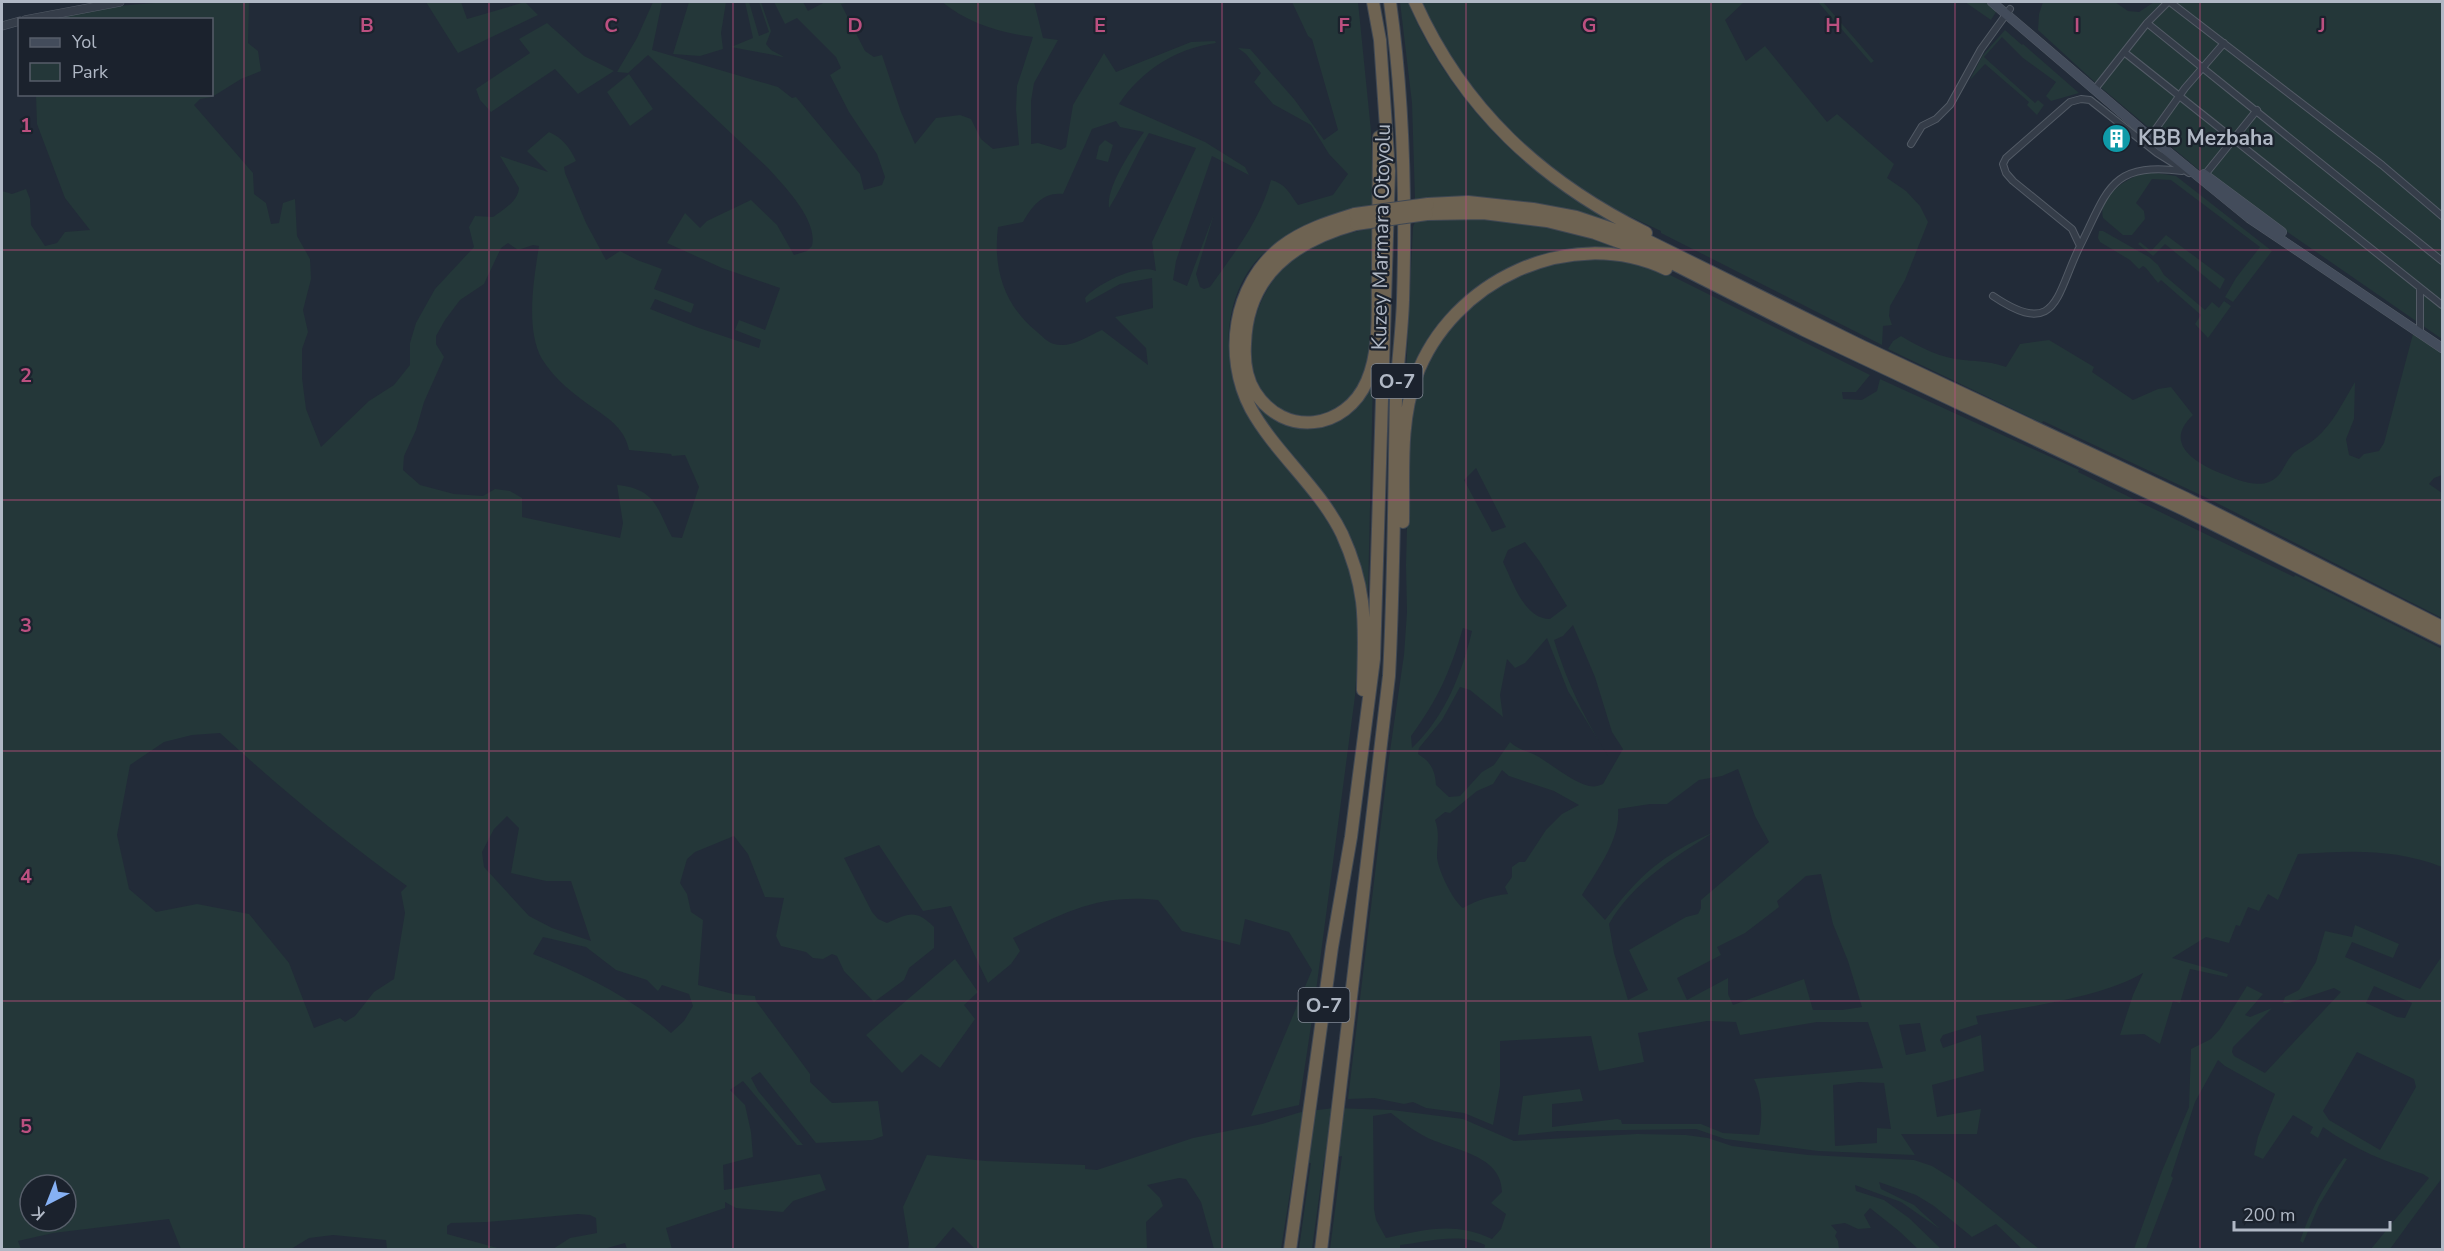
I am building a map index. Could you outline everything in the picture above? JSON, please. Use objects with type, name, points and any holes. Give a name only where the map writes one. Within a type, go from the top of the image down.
[{"type":"highway","name":"Kuzey Marmara Otoyolu","points":[[1361,761],[1374,659],[1380,404],[1388,246],[1389,171],[1380,40],[1373,2]]},
{"type":"highway","name":"Kuzey Marmara Otoyolu","points":[[1321,1250],[1389,676],[1393,593],[1396,397],[1403,302],[1405,175],[1399,69],[1390,2]]},
{"type":"highway","points":[[1415,2],[1437,47],[1472,98],[1513,143],[1545,172],[1613,216],[1684,251],[1805,325]]},
{"type":"highway","points":[[1355,219],[1315,238],[1285,257],[1261,285],[1248,314],[1245,351],[1249,379],[1262,401],[1285,418],[1306,423],[1318,422],[1339,415],[1357,400],[1371,370],[1377,313],[1380,40]]},
{"type":"highway","points":[[1361,761],[1365,613],[1357,573],[1341,533],[1328,509],[1266,431],[1250,407],[1238,374],[1235,348],[1236,324],[1254,278],[1270,257],[1286,243],[1306,231],[1355,219],[1468,202],[1561,214],[1634,235],[1687,259],[1805,325],[2183,509],[2442,639]]},
{"type":"highway","points":[[1389,676],[1400,612],[1404,428],[1410,399],[1424,357],[1439,332],[1474,296],[1498,279],[1538,262],[1580,254],[1606,254],[1658,265],[1805,325],[2187,499],[2442,627]]},
{"type":"highway","name":"O-7","points":[[1290,1250],[1332,947],[1351,837],[1361,761]]},
{"type":"main road","points":[[1992,2],[2008,11]]},
{"type":"main road","points":[[2001,2],[2008,11],[2249,218],[2442,342]]},
{"type":"main road","points":[[2420,329],[2442,348]]},
{"type":"street","points":[[36,18],[120,2]]},
{"type":"street","points":[[2096,87],[2146,23],[2169,2],[2382,165],[2442,216]]},
{"type":"street","points":[[1911,144],[1922,126],[1936,119],[1950,105],[1982,49],[2008,11]]},
{"type":"street","points":[[2,26],[18,22]]},
{"type":"street","points":[[2146,23],[2442,261]]},
{"type":"street","points":[[2152,134],[2179,96],[2224,43]]},
{"type":"street","points":[[2124,52],[2442,305]]},
{"type":"street","points":[[2080,246],[2072,229],[2013,181],[2006,173],[2003,164],[2006,158],[2070,102],[2081,99],[2090,100],[2157,153],[2186,172]]},
{"type":"street","points":[[1993,296],[2015,310],[2039,315],[2046,312],[2059,297],[2103,197],[2125,176],[2142,169],[2186,172],[2203,177],[2257,110]]},
{"type":"street","points":[[2420,288],[2420,329]]},
{"type":"green space","points":[[167,2],[249,2],[248,43],[258,51],[261,71],[241,79],[212,97],[200,99],[194,105],[253,173],[254,194],[266,203],[271,224],[279,223],[283,203],[295,199],[297,236],[310,259],[311,279],[303,310],[308,332],[302,349],[302,378],[306,409],[321,447],[369,401],[394,385],[410,365],[410,343],[416,323],[435,289],[474,247],[469,227],[475,216],[493,217],[516,197],[519,188],[500,156],[548,172],[527,151],[549,132],[566,144],[576,161],[564,167],[565,173],[586,223],[606,260],[620,251],[662,269],[654,289],[694,304],[691,313],[655,299],[650,309],[759,348],[761,340],[735,330],[739,320],[765,330],[780,288],[722,268],[667,243],[685,213],[700,228],[707,221],[751,200],[777,225],[794,255],[807,251],[812,246],[813,236],[810,226],[799,204],[768,168],[648,55],[628,73],[617,72],[637,38],[653,2],[662,2],[652,50],[778,87],[792,98],[796,97],[860,174],[864,190],[882,185],[885,177],[877,154],[849,112],[830,75],[841,68],[836,57],[797,18],[785,24],[774,2],[803,2],[808,11],[825,2],[852,2],[841,4],[865,51],[874,57],[882,55],[901,112],[915,144],[936,118],[960,115],[971,119],[981,139],[993,149],[1019,145],[1017,86],[1033,37],[985,26],[963,16],[942,2],[1034,2],[1043,38],[1058,40],[1034,83],[1031,101],[1031,144],[1038,143],[1061,150],[1066,147],[1073,105],[1104,53],[1116,72],[1191,42],[1215,41],[1216,43],[1187,50],[1161,63],[1138,81],[1119,104],[1205,142],[1245,167],[1249,175],[1212,156],[1176,261],[1173,280],[1187,286],[1214,214],[1196,274],[1200,287],[1204,289],[1210,287],[1253,223],[1271,180],[1284,186],[1298,205],[1333,195],[1348,174],[1329,154],[1311,125],[1273,104],[1254,82],[1261,73],[1246,54],[1238,48],[1250,49],[1294,99],[1324,140],[1338,130],[1312,39],[1308,36],[1292,2],[1358,2],[1371,131],[1373,204],[1308,225],[1274,245],[1257,260],[1244,279],[1235,299],[1228,345],[1236,390],[1245,410],[1261,435],[1308,493],[1332,529],[1351,573],[1357,608],[1355,696],[1299,1105],[1251,1116],[1312,970],[1289,932],[1245,919],[1240,945],[1182,931],[1158,900],[1117,900],[1099,903],[1066,913],[1013,938],[1020,951],[1011,964],[988,983],[951,906],[923,911],[879,845],[844,858],[872,912],[878,919],[887,923],[906,915],[922,917],[934,927],[934,948],[909,968],[904,980],[874,1002],[844,971],[837,956],[832,954],[823,959],[813,958],[806,952],[781,946],[776,936],[784,898],[765,897],[748,854],[734,836],[695,852],[687,859],[680,883],[687,894],[691,912],[703,920],[698,985],[733,994],[755,996],[756,1001],[810,1074],[810,1082],[832,1103],[878,1101],[883,1136],[872,1140],[816,1143],[760,1072],[751,1078],[758,1091],[803,1145],[797,1145],[743,1081],[730,1090],[745,1105],[751,1132],[753,1157],[723,1165],[724,1190],[820,1174],[826,1190],[793,1201],[783,1212],[736,1208],[725,1202],[725,1208],[666,1228],[672,1249],[627,1249],[625,1243],[604,1249],[553,1249],[570,1238],[597,1233],[596,1218],[578,1214],[451,1223],[447,1226],[447,1234],[501,1249],[387,1249],[386,1240],[333,1235],[309,1238],[291,1249],[181,1249],[169,1219],[78,1230],[78,1173],[18,1173],[18,1233],[53,1233],[18,1241],[21,1249],[2,1250],[2,191],[12,194],[26,189],[30,199],[31,225],[45,246],[57,243],[65,232],[90,230],[65,198],[37,124],[36,96],[213,96],[213,18],[44,18],[104,7]],"holes":[[[1116,121],[1120,127],[1144,132],[1116,179],[1109,199],[1109,208],[1149,133],[1196,148],[1152,242],[1156,271],[1139,270],[1118,276],[1085,298],[1086,303],[1120,284],[1152,278],[1153,308],[1115,317],[1146,348],[1148,365],[1102,330],[1066,345],[1054,344],[1042,337],[1015,309],[1008,297],[997,256],[998,227],[1023,222],[1039,201],[1050,195],[1063,194],[1092,129]],[[508,243],[518,250],[533,245],[539,246],[533,288],[532,318],[537,347],[542,359],[553,373],[580,399],[617,426],[629,450],[671,454],[672,456],[685,455],[699,487],[682,538],[672,537],[653,501],[647,495],[630,487],[617,485],[623,523],[620,538],[522,517],[522,498],[510,491],[495,489],[483,496],[454,494],[420,485],[403,470],[404,456],[444,357],[436,344],[436,336],[460,300],[484,284],[501,248]],[[220,733],[265,774],[358,850],[407,886],[401,892],[405,913],[394,979],[374,992],[355,1016],[345,1022],[340,1018],[314,1028],[289,963],[249,914],[197,904],[156,912],[129,889],[117,835],[130,765],[164,742],[192,735]],[[507,816],[519,828],[511,873],[546,881],[571,881],[591,941],[552,928],[529,916],[484,867],[482,852],[494,829]],[[543,937],[586,947],[616,970],[647,980],[658,991],[662,985],[689,994],[693,1006],[684,1021],[671,1033],[623,997],[588,978],[533,954]]]},
{"type":"green space","points":[[426,2],[461,2],[467,19],[525,2],[538,15],[458,53]]},
{"type":"green space","points":[[689,2],[726,2],[721,33],[723,49],[700,56],[673,54]]},
{"type":"green space","points":[[745,2],[749,2],[759,36],[769,32],[759,2],[761,2],[771,31],[766,44],[771,50],[784,57],[731,47],[753,38]]},
{"type":"green space","points":[[1400,2],[1408,2],[1430,48],[1444,70],[1459,92],[1493,132],[1542,175],[1620,224],[1570,211],[1518,202],[1466,197],[1415,199],[1412,103]]},
{"type":"green space","points":[[1422,2],[1744,2],[1725,20],[1746,61],[1765,46],[1827,122],[1837,114],[1894,164],[1887,178],[1906,191],[1920,206],[1928,222],[1905,280],[1890,306],[1889,316],[1892,325],[1883,326],[1882,345],[1661,233],[1580,189],[1532,150],[1488,106],[1451,56]]},
{"type":"green space","points":[[1818,2],[1823,2],[1874,61],[1871,63]]},
{"type":"green space","points":[[1965,2],[1986,2],[1996,7],[1996,12],[1991,20]]},
{"type":"green space","points":[[2043,2],[2115,2],[2128,11],[2139,12],[2154,2],[2442,2],[2442,339],[2205,175],[2098,85],[2038,30],[2039,14]]},
{"type":"green space","points":[[547,23],[584,56],[614,71],[578,94],[555,69],[491,112],[480,100],[476,89],[530,53],[519,39]]},
{"type":"green space","points":[[2005,30],[2079,93],[2051,101],[2046,96],[2056,82],[2023,58],[2002,37],[1984,57],[2035,103],[2038,100],[2044,105],[2037,115],[2027,105],[2029,102],[1985,64],[1970,80],[1982,56]]},
{"type":"green space","points":[[629,74],[653,109],[630,126],[607,92]]},
{"type":"green space","points":[[1105,140],[1113,145],[1108,162],[1096,159],[1099,146]]},
{"type":"green space","points":[[2150,172],[2176,176],[2272,251],[2233,302],[2225,297],[2236,278],[2260,247],[2171,180],[2152,179],[2136,203],[2144,211],[2145,219],[2132,235],[2123,235],[2103,218],[2105,202],[2110,194],[2134,177]]},
{"type":"green space","points":[[1498,219],[1581,234],[1636,254],[1600,250],[1491,279],[1464,299],[1440,323],[1405,395],[1415,222]]},
{"type":"green space","points":[[1373,228],[1370,351],[1359,386],[1340,409],[1327,415],[1312,417],[1287,412],[1268,399],[1257,381],[1251,360],[1251,339],[1255,317],[1263,297],[1289,262],[1305,250],[1330,239]]},
{"type":"green space","points":[[2099,231],[2103,231],[2149,257],[2164,275],[2205,310],[2212,302],[2219,308],[2224,301],[2231,306],[2208,338],[2195,324],[2201,315],[2161,280],[2158,283],[2146,268],[2143,266],[2139,269],[2130,260],[2100,242]]},
{"type":"green space","points":[[2166,235],[2225,279],[2220,289],[2165,244],[2153,256],[2138,244],[2140,242],[2151,251]]},
{"type":"green space","points":[[1583,259],[1622,261],[1668,274],[1870,375],[1856,392],[1842,392],[1843,399],[1862,400],[1877,391],[1880,379],[2079,470],[2078,472],[2294,577],[2295,575],[2442,649],[2442,867],[2406,857],[2371,852],[2298,854],[2278,900],[2268,894],[2259,911],[2248,907],[2240,926],[2236,925],[2229,943],[2206,937],[2172,958],[2228,974],[2227,977],[2190,969],[2180,1003],[2173,1001],[2160,1044],[2144,1034],[2120,1035],[2143,973],[2126,982],[2084,995],[1976,1016],[1978,1024],[1943,1035],[1940,1040],[1943,1048],[1981,1035],[1984,1071],[1932,1085],[1937,1117],[1981,1109],[1977,1134],[1901,1134],[1915,1155],[1818,1151],[1725,1139],[1696,1129],[1558,1131],[1518,1135],[1523,1096],[1580,1089],[1583,1101],[1552,1104],[1552,1127],[1617,1119],[1621,1120],[1622,1124],[1701,1124],[1723,1133],[1759,1135],[1761,1107],[1754,1079],[1883,1068],[1868,1022],[1817,1022],[1740,1035],[1736,1022],[1707,1021],[1638,1033],[1644,1062],[1599,1071],[1591,1036],[1500,1041],[1500,1086],[1493,1125],[1464,1113],[1426,1108],[1413,1102],[1404,1104],[1374,1098],[1348,1099],[1388,765],[1404,655],[1407,612],[1410,416],[1420,380],[1436,347],[1470,306],[1514,277],[1546,264]],"holes":[[[1476,468],[1506,527],[1492,532],[1464,480]],[[1525,542],[1567,606],[1550,619],[1533,613],[1520,598],[1503,562],[1508,550]],[[1573,625],[1595,677],[1612,732],[1623,749],[1603,784],[1598,786],[1582,784],[1510,742],[1494,765],[1482,772],[1460,796],[1449,797],[1436,785],[1435,775],[1429,763],[1418,754],[1419,748],[1442,720],[1460,687],[1470,690],[1503,717],[1500,695],[1507,659],[1515,668],[1525,663],[1547,638],[1568,691],[1608,756],[1577,700],[1554,640],[1563,636]],[[1463,628],[1472,631],[1451,694],[1434,723],[1412,748],[1411,736],[1429,710],[1453,658]],[[1738,769],[1755,816],[1769,842],[1701,900],[1698,914],[1686,917],[1629,950],[1648,990],[1628,1000],[1614,953],[1609,924],[1630,895],[1642,883],[1714,832],[1665,858],[1641,878],[1605,920],[1582,895],[1612,843],[1616,832],[1618,809],[1667,804],[1699,780],[1722,776]],[[1502,770],[1509,776],[1554,791],[1579,805],[1562,814],[1546,830],[1525,862],[1519,862],[1512,867],[1512,877],[1505,887],[1508,894],[1484,899],[1463,908],[1451,892],[1440,869],[1435,820],[1445,812],[1450,813],[1477,791],[1493,784]],[[1821,874],[1833,924],[1848,961],[1862,1007],[1813,1010],[1804,979],[1733,1005],[1728,994],[1728,978],[1687,1000],[1677,978],[1721,955],[1717,947],[1745,933],[1779,907],[1777,901],[1806,876]],[[1920,1023],[1926,1051],[1906,1055],[1899,1025]],[[1859,1082],[1884,1083],[1891,1129],[1877,1128],[1877,1143],[1835,1146],[1833,1085]]]},
{"type":"green space","points":[[2413,334],[2442,353],[2442,475],[2434,478],[2429,484],[2442,493],[2442,618],[2207,498],[2043,421],[2042,423],[1888,349],[1893,341],[1901,336],[1939,355],[2006,367],[2020,344],[2049,340],[2094,367],[2092,372],[2133,400],[2158,389],[2171,387],[2193,415],[2184,425],[2181,434],[2182,443],[2192,457],[2238,480],[2263,484],[2274,480],[2294,453],[2327,427],[2355,382],[2354,419],[2346,439],[2349,455],[2359,459],[2364,454],[2379,451],[2384,443]]},
{"type":"green space","points":[[1373,379],[1368,592],[1349,537],[1261,417],[1249,392],[1271,417],[1286,425],[1302,429],[1317,428],[1331,424],[1345,416],[1366,394]]},
{"type":"green space","points":[[2355,925],[2399,944],[2393,958],[2352,942],[2345,957],[2420,989],[2442,956],[2442,1178],[2390,1249],[2371,1249],[2429,1178],[2359,1149],[2323,1127],[2318,1138],[2310,1133],[2313,1127],[2293,1115],[2263,1159],[2254,1155],[2258,1137],[2275,1094],[2218,1060],[2195,1102],[2171,1176],[2173,1178],[2146,1249],[2134,1249],[2162,1171],[2189,1107],[2191,1049],[2211,1039],[2220,1029],[2247,986],[2263,994],[2245,1015],[2250,1017],[2272,1008],[2233,1047],[2232,1052],[2234,1056],[2265,1073],[2341,992],[2334,988],[2283,1003],[2285,997],[2299,990],[2316,962],[2325,931],[2352,937]],"holes":[[[2374,986],[2412,1003],[2405,1018],[2397,1017],[2366,1003]],[[2357,1052],[2414,1079],[2416,1087],[2380,1150],[2329,1120],[2323,1111]]]},
{"type":"green space","points":[[955,959],[978,992],[964,1005],[975,1019],[940,1068],[921,1054],[902,1073],[866,1035]]},
{"type":"green space","points":[[1334,1108],[1392,1110],[1463,1119],[1514,1141],[1637,1134],[1686,1135],[1708,1138],[1732,1146],[1808,1155],[1914,1160],[1932,1166],[1956,1181],[2039,1249],[2022,1249],[1996,1224],[1972,1237],[1934,1206],[1916,1195],[1879,1182],[1881,1189],[1914,1205],[1940,1229],[1901,1202],[1855,1185],[1856,1191],[1884,1200],[1909,1218],[1941,1249],[1918,1249],[1870,1208],[1864,1215],[1871,1228],[1858,1229],[1845,1223],[1831,1225],[1837,1232],[1835,1236],[1839,1249],[1484,1250],[1485,1245],[1475,1241],[1454,1238],[1400,1245],[1400,1249],[1330,1249],[1342,1156],[1324,1160],[1312,1249],[1299,1249],[1311,1163],[1294,1167],[1281,1249],[1214,1249],[1201,1202],[1186,1179],[1179,1178],[1147,1185],[1160,1198],[1163,1206],[1146,1222],[1147,1249],[975,1249],[953,1227],[934,1249],[908,1249],[903,1207],[927,1155],[986,1161],[1085,1165],[1085,1169],[1097,1170],[1193,1138],[1262,1124],[1301,1112]],"holes":[[[1391,1113],[1421,1135],[1473,1155],[1494,1169],[1500,1179],[1502,1192],[1491,1203],[1506,1214],[1501,1229],[1492,1239],[1478,1233],[1452,1229],[1426,1230],[1386,1238],[1376,1220],[1374,1209],[1373,1116]]]},
{"type":"green space","points":[[2344,1158],[2347,1159],[2319,1205],[2303,1243],[2300,1241],[2313,1208]]},
{"type":"place","name":"KBB Mezbaha","points":[[2117,138]]}]
